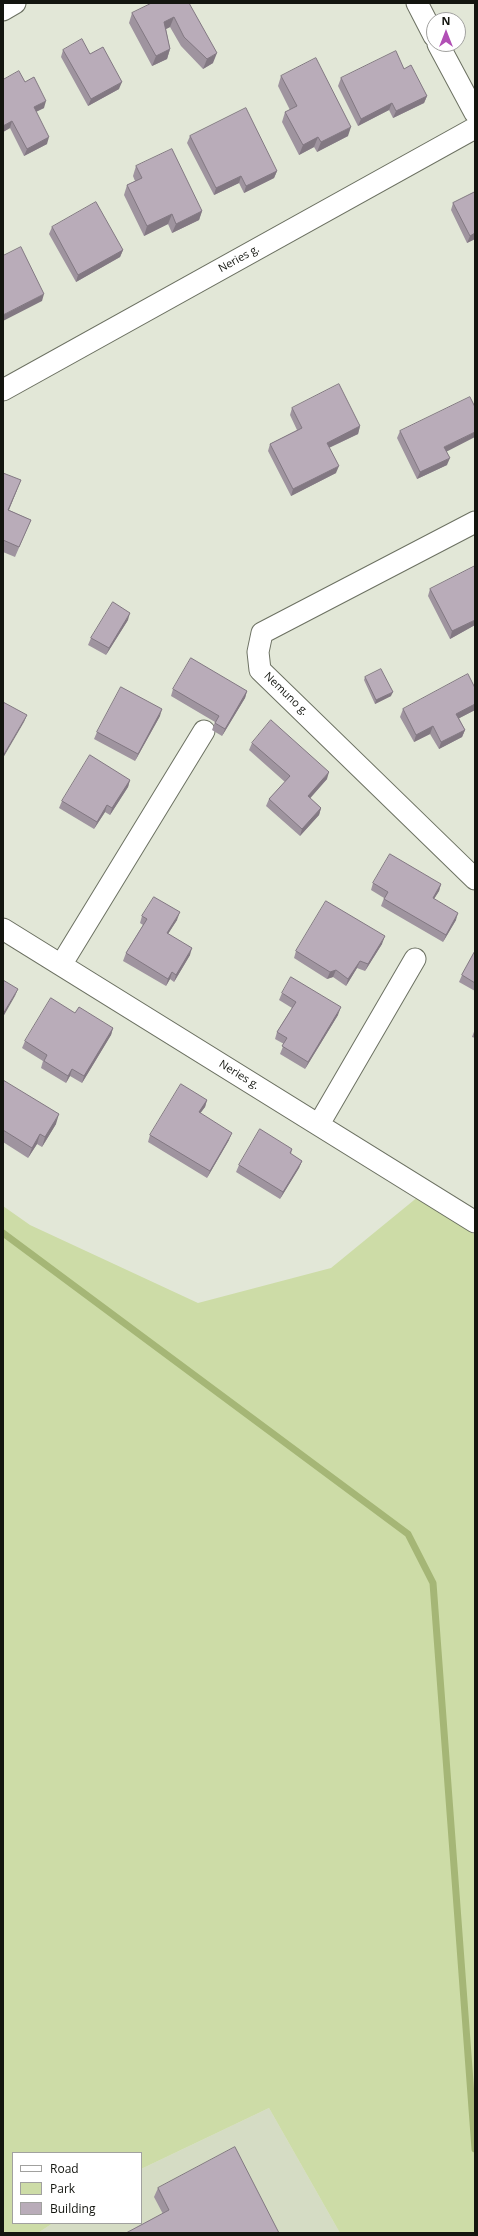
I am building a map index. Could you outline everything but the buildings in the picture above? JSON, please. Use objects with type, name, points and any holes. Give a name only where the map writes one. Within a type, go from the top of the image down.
[{"type":"street","points":[[3,10],[15,3]]},
{"type":"street","points":[[417,3],[426,20]]},
{"type":"street","points":[[442,52],[475,113]]},
{"type":"street","name":"Neries g.","points":[[3,390],[475,128]]},
{"type":"street","name":"Nemuno g.","points":[[475,522],[262,633],[258,652],[260,670],[475,879]]},
{"type":"street","points":[[61,965],[204,731]]},
{"type":"street","name":"Neries g.","points":[[3,928],[475,1222]]},
{"type":"street","points":[[319,1124],[415,959]]},
{"type":"shaded area","points":[[269,2108],[340,2233],[38,2233],[52,2224],[142,2224],[142,2169]]},
{"type":"green space","points":[[419,1196],[475,1235],[475,2233],[340,2233],[269,2108],[142,2169],[142,2152],[12,2152],[12,2224],[52,2224],[38,2233],[3,2233],[3,1206],[30,1225],[198,1303],[331,1268]]},
{"type":"waterway","points":[[3,1233],[408,1534],[433,1583],[475,2149]]}]
